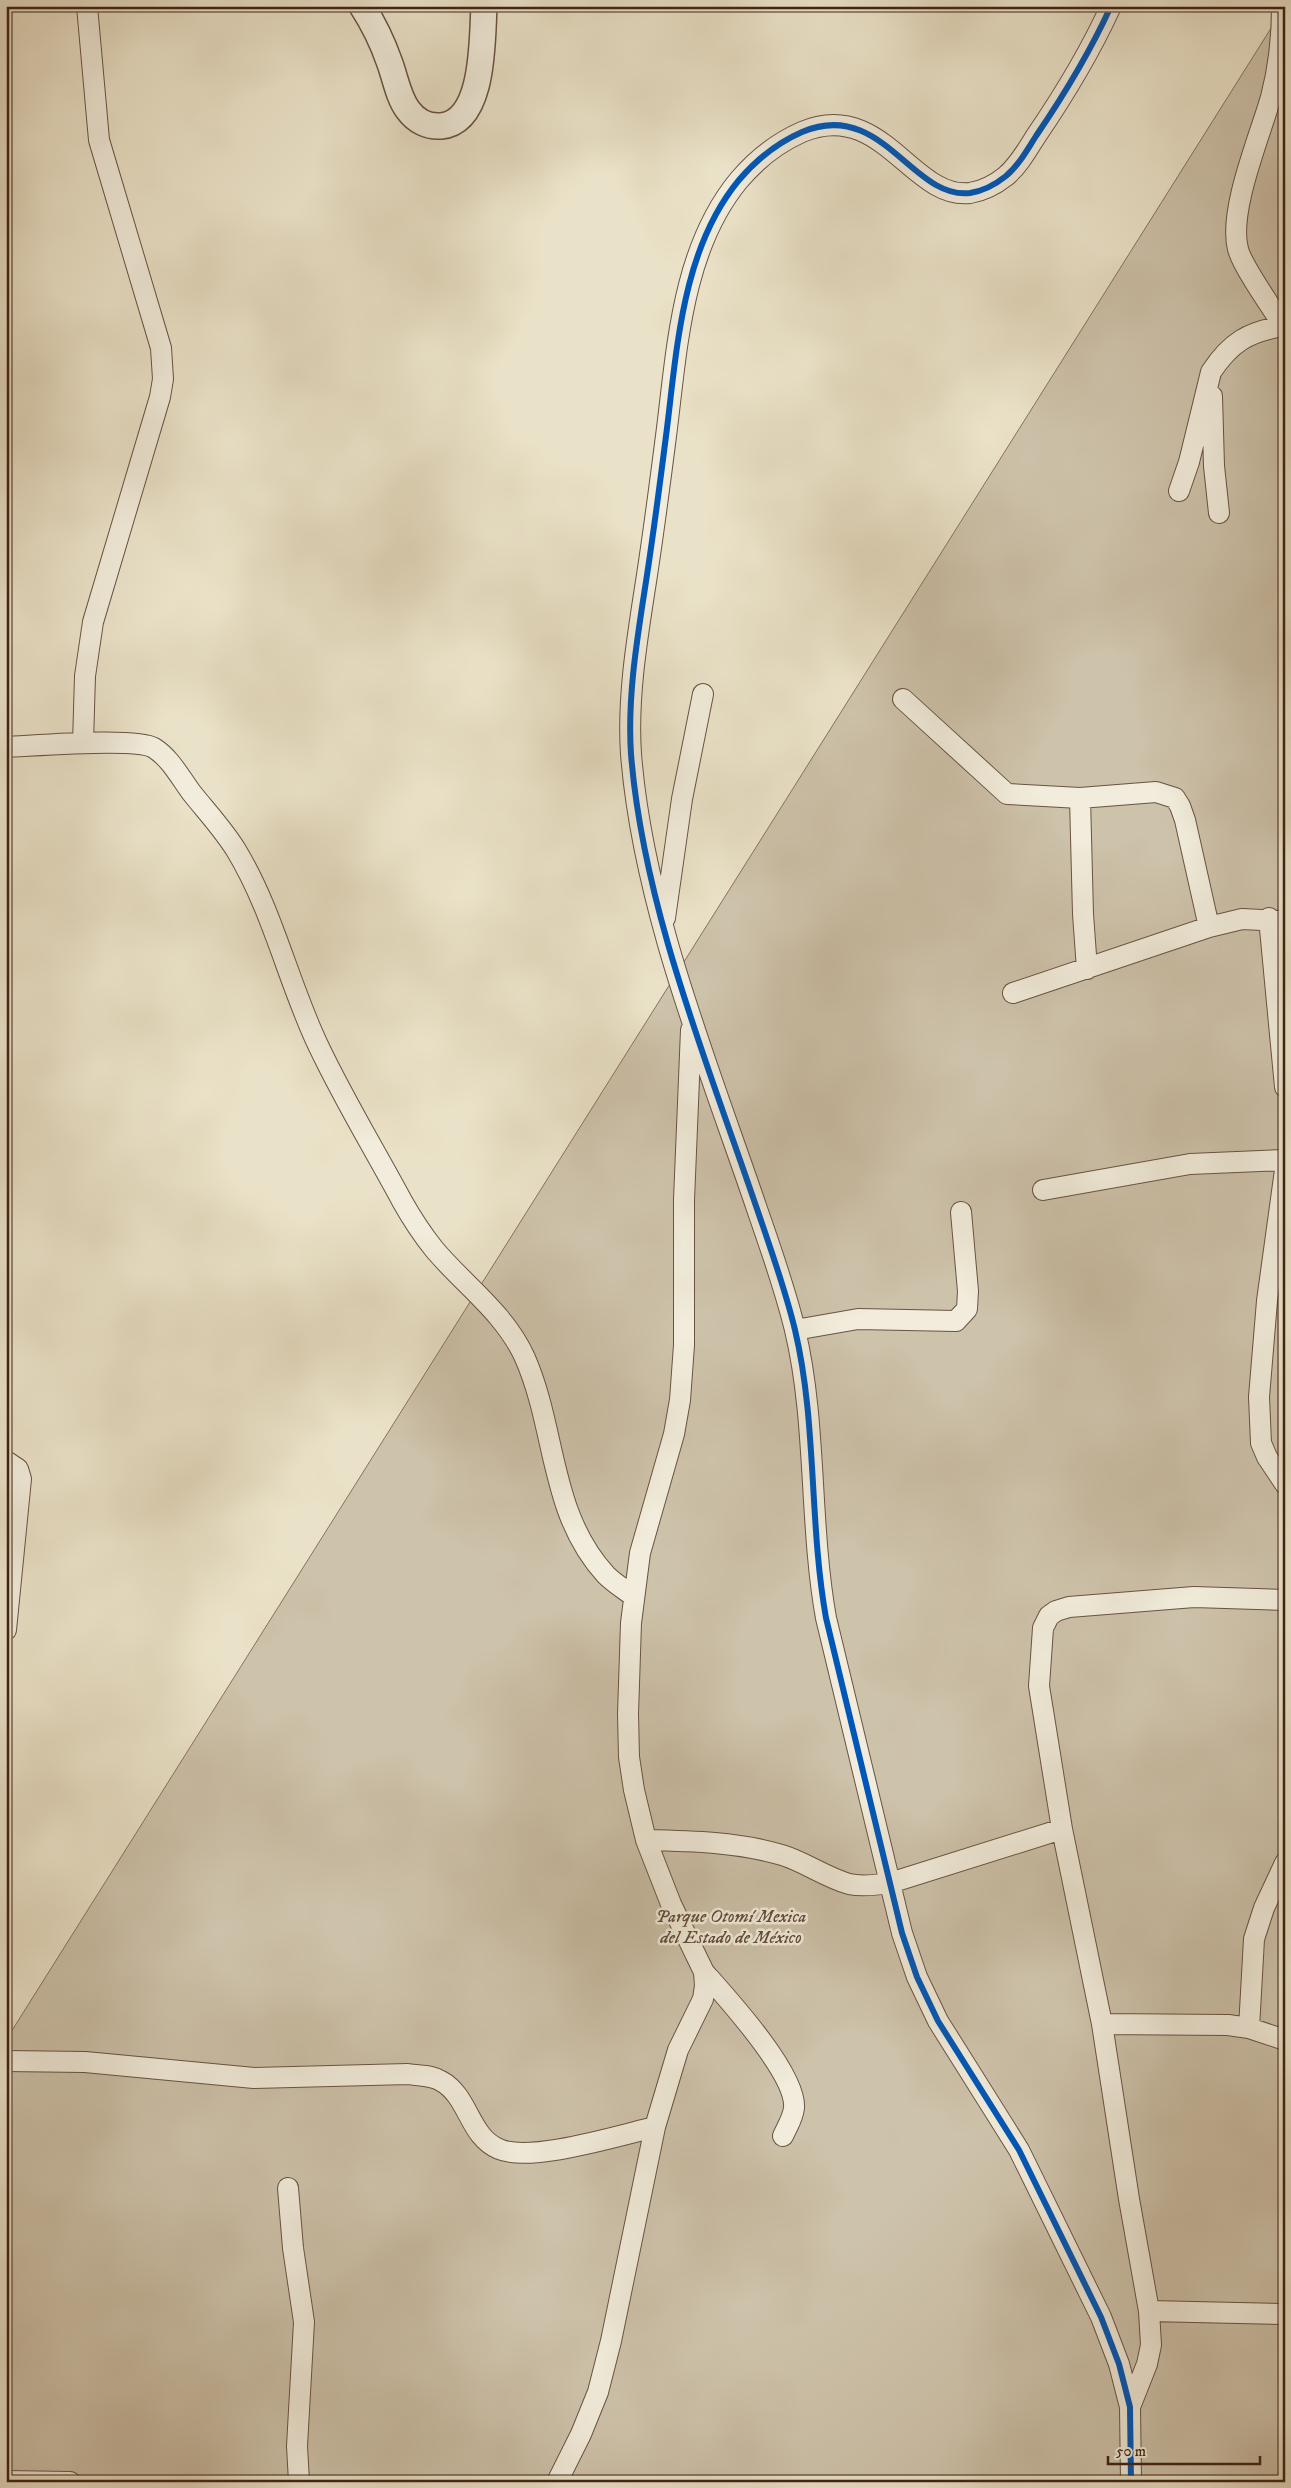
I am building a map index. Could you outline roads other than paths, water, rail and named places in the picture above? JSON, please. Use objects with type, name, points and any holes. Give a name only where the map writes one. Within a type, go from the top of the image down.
[{"type":"street","points":[[83,744],[85,676],[93,622],[148,442],[163,379],[161,348],[99,140],[87,6]]},
{"type":"street","points":[[362,6],[374,26],[388,58],[406,108],[422,122],[438,126],[449,125],[457,121],[472,97],[478,77],[484,6]]},
{"type":"street","points":[[1111,6],[1094,40],[1047,120],[1017,165],[1002,179],[974,193],[955,193],[937,185],[880,142],[858,129],[833,125],[812,128],[788,138],[764,154],[741,177],[724,199],[705,236],[694,269],[679,339],[640,615],[630,704],[631,754],[640,817],[664,923],[692,1020],[772,1252],[795,1330],[806,1408],[818,1574],[826,1618],[902,1933],[917,1978],[938,2021],[1019,2150],[1101,2317],[1119,2364],[1130,2407],[1131,2482]]},
{"type":"street","points":[[1179,492],[1189,462],[1211,372],[1220,359],[1240,339],[1264,330],[1284,327],[1238,251],[1236,232],[1240,204],[1278,66],[1282,33],[1282,6]]},
{"type":"street","points":[[1211,372],[1214,466],[1220,513]]},
{"type":"street","points":[[664,923],[670,899],[682,799],[703,694]]},
{"type":"street","points":[[903,699],[1006,794],[1080,798],[1156,792],[1174,798],[1180,806],[1185,820],[1209,927]]},
{"type":"street","points":[[6,748],[116,743],[153,747],[169,762],[237,851],[275,934],[296,995],[318,1045],[411,1217],[434,1249],[505,1325],[523,1354],[534,1380],[563,1501],[574,1528],[591,1557],[608,1577],[633,1596]]},
{"type":"street","points":[[1080,798],[1083,914],[1087,969]]},
{"type":"street","points":[[1013,993],[1209,927],[1242,919],[1277,920],[1285,1087]]},
{"type":"street","points":[[692,1020],[684,1200],[684,1345],[680,1400],[674,1434],[640,1553],[633,1596],[628,1670],[629,1757],[634,1790],[646,1840],[671,1904],[704,1972],[751,2026],[790,2089],[794,2107],[790,2122],[783,2136]]},
{"type":"street","points":[[1043,1190],[1190,1164],[1285,1160]]},
{"type":"street","points":[[1285,1170],[1267,1301],[1259,1397],[1262,1443],[1266,1457],[1285,1484]]},
{"type":"street","points":[[795,1330],[858,1319],[956,1321],[967,1309],[968,1291],[961,1212]]},
{"type":"street","points":[[6,1461],[18,1469],[21,1480],[6,1630]]},
{"type":"street","points":[[1130,2407],[1148,2364],[1151,2345],[1150,2311],[1129,2199],[1102,2024],[1062,1830],[1039,1686],[1043,1628],[1049,1616],[1069,1606],[1194,1597],[1284,1595]]},
{"type":"street","points":[[646,1840],[714,1842],[755,1848],[784,1855],[850,1884],[870,1885],[890,1883],[1062,1830]]},
{"type":"street","points":[[1249,2028],[1254,1939],[1264,1908],[1285,1863]]},
{"type":"street","points":[[557,2482],[582,2434],[598,2392],[611,2341],[655,2126],[678,2050],[702,1999],[706,1986],[704,1972]]},
{"type":"street","points":[[1102,2024],[1183,2023],[1249,2028],[1285,2040]]},
{"type":"street","points":[[6,2061],[85,2062],[254,2078],[408,2074],[429,2077],[444,2083],[460,2097],[485,2140],[499,2150],[516,2154],[559,2148],[655,2126]]},
{"type":"street","points":[[288,2188],[293,2248],[304,2322],[297,2446],[298,2482]]},
{"type":"street","points":[[1150,2311],[1285,2314]]},
{"type":"street","points":[[6,2481],[70,2482]]},
{"type":"park label","name":"Parque Otomí Mexica del Estado de México","points":[[731,1927]]}]
